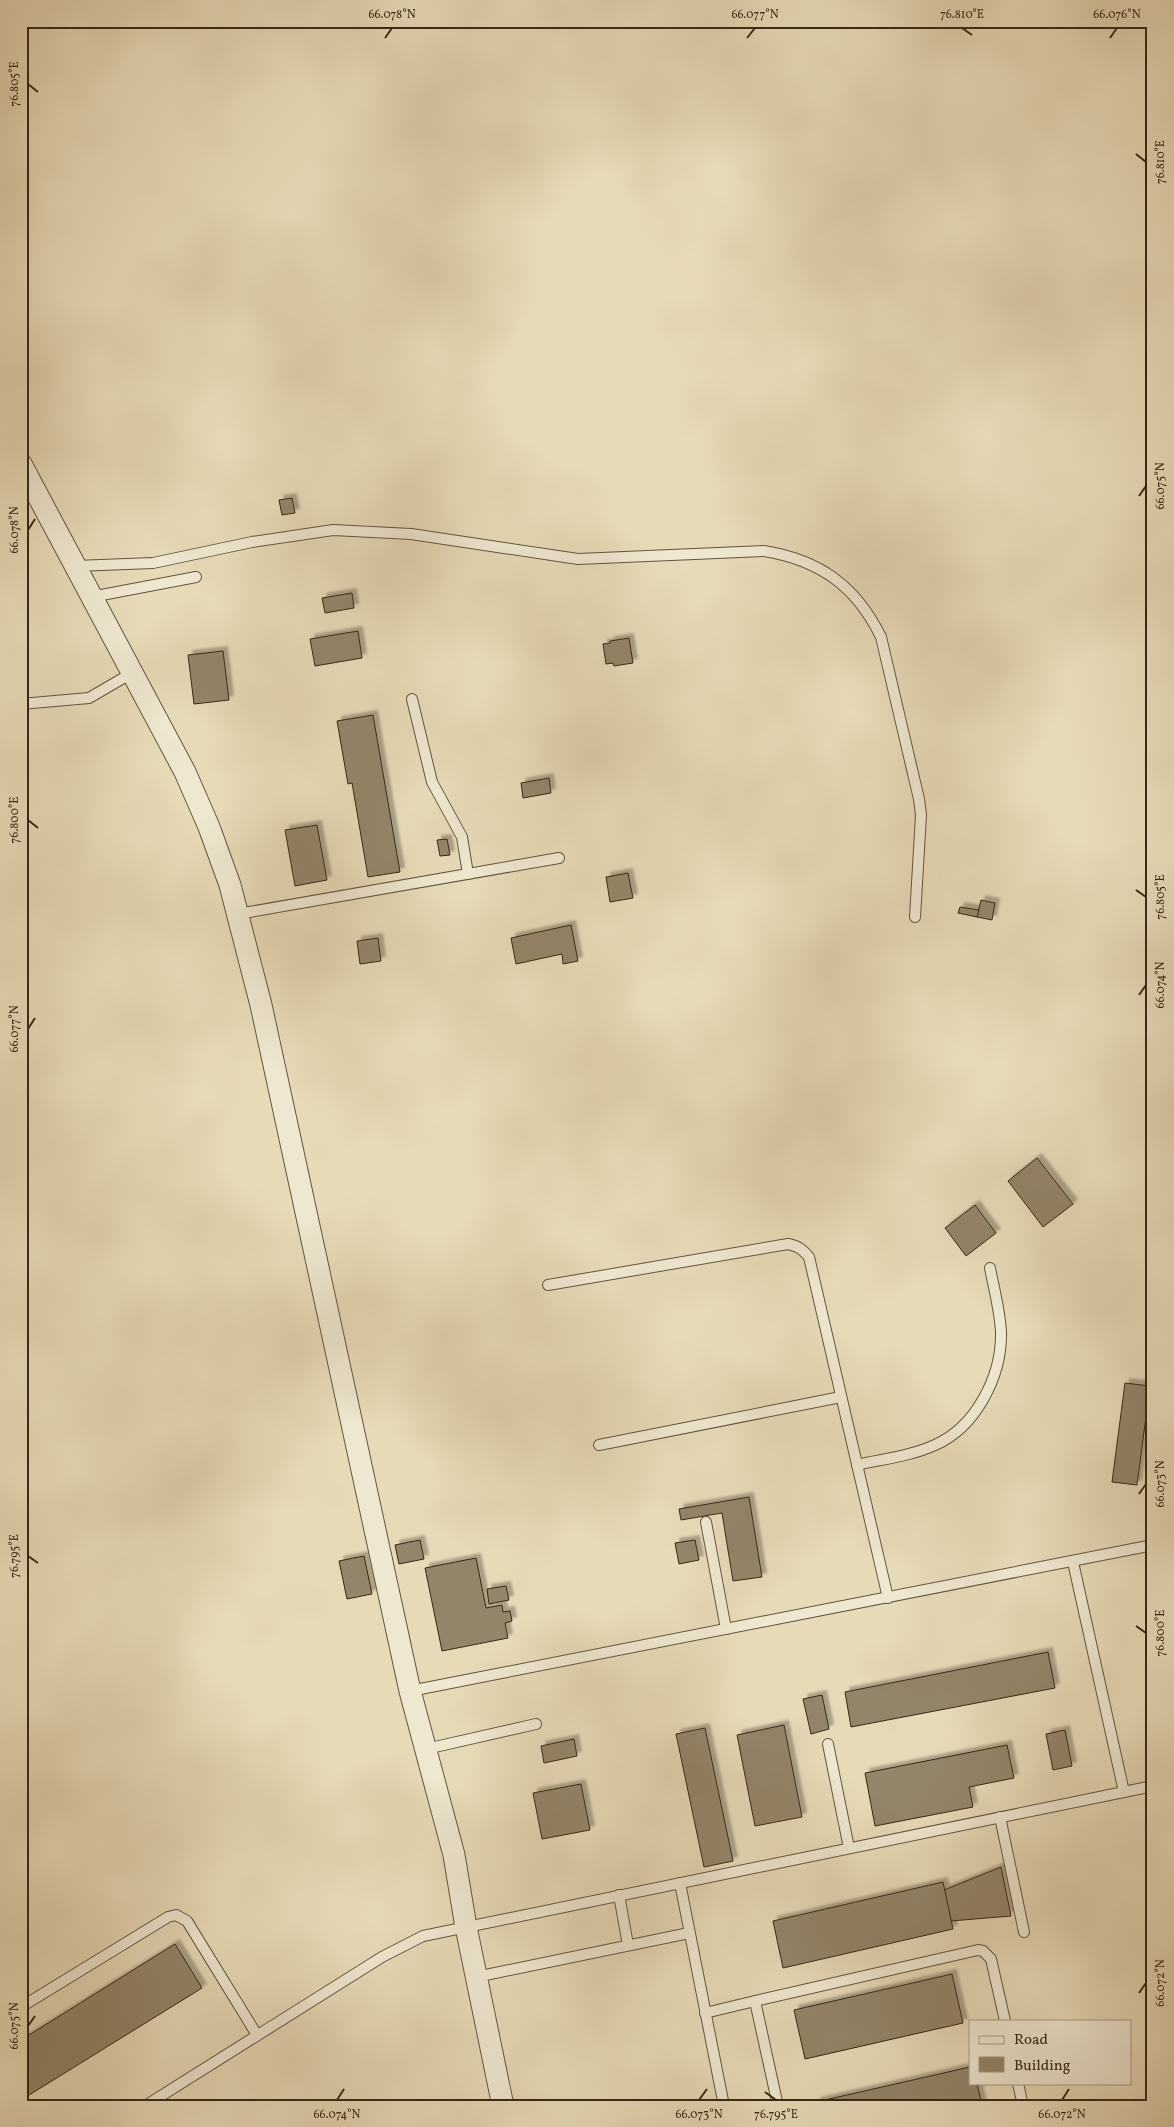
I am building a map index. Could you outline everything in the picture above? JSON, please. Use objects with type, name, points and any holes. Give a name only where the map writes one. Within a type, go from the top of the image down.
[{"type":"street","points":[[21,464],[188,780],[209,827],[238,914],[263,1014],[410,1690],[452,1848],[466,1927],[503,2106]]},
{"type":"lane","points":[[75,566],[153,563],[252,542],[333,530],[410,534],[578,559],[764,551],[789,555],[813,565],[832,576],[861,601],[881,637],[920,799],[921,815],[915,916]]},
{"type":"lane","points":[[91,597],[196,577]]},
{"type":"lane","points":[[21,704],[89,698],[132,673]]},
{"type":"lane","points":[[412,700],[432,782],[462,838],[468,874]]},
{"type":"lane","points":[[238,914],[559,858]]},
{"type":"lane","points":[[548,1285],[788,1244],[797,1246],[809,1257],[888,1598]]},
{"type":"lane","points":[[857,1465],[916,1452],[936,1445],[953,1435],[970,1418],[982,1401],[992,1380],[1001,1344],[1001,1331],[990,1268]]},
{"type":"lane","points":[[599,1445],[842,1397]]},
{"type":"lane","points":[[706,1522],[726,1629]]},
{"type":"lane","points":[[410,1690],[1153,1545]]},
{"type":"lane","points":[[1073,1562],[1124,1792]]},
{"type":"lane","points":[[426,1749],[536,1724]]},
{"type":"lane","points":[[828,1744],[849,1848]]},
{"type":"lane","points":[[145,2106],[405,1944],[423,1936],[1153,1786]]},
{"type":"lane","points":[[1000,1817],[1024,1932]]},
{"type":"lane","points":[[680,1883],[724,2106]]},
{"type":"lane","points":[[619,1895],[628,1945]]},
{"type":"lane","points":[[21,2007],[168,1917],[176,1915],[187,1921],[257,2035]]},
{"type":"lane","points":[[476,1977],[689,1933]]},
{"type":"lane","points":[[705,2013],[978,1950],[983,1951],[991,1959],[1004,2020]]},
{"type":"lane","points":[[755,2001],[778,2106]]},
{"type":"lane","points":[[1018,2084],[1023,2106]]},
{"type":"building","points":[[292,498],[295,513],[282,515],[279,500]]},
{"type":"building","points":[[352,593],[354,608],[325,613],[322,598]]},
{"type":"building","points":[[358,631],[362,658],[315,666],[310,639]]},
{"type":"building","points":[[629,638],[633,663],[614,666],[613,663],[606,664],[603,644]]},
{"type":"building","points":[[223,651],[229,700],[194,704],[188,655]]},
{"type":"building","points":[[373,715],[400,872],[368,877],[352,783],[348,784],[337,721]]},
{"type":"building","points":[[549,778],[551,793],[523,798],[521,783]]},
{"type":"building","points":[[317,825],[327,880],[295,886],[285,830]]},
{"type":"building","points":[[447,839],[450,855],[440,856],[437,840]]},
{"type":"building","points":[[628,873],[633,898],[610,902],[606,877]]},
{"type":"building","points":[[981,900],[995,903],[992,920],[977,917]]},
{"type":"building","points":[[960,907],[979,910],[977,917],[958,913]]},
{"type":"building","points":[[571,925],[578,961],[563,964],[562,954],[516,964],[511,938]]},
{"type":"building","points":[[378,938],[381,961],[360,964],[357,941]]},
{"type":"building","points":[[1037,1158],[1073,1204],[1043,1227],[1008,1181]]},
{"type":"building","points":[[975,1205],[996,1233],[966,1256],[945,1228]]},
{"type":"building","points":[[1125,1383],[1150,1386],[1137,1485],[1112,1482]]},
{"type":"building","points":[[749,1497],[762,1577],[733,1581],[722,1513],[681,1520],[679,1509]]},
{"type":"building","points":[[420,1540],[424,1559],[399,1564],[395,1545]]},
{"type":"building","points":[[695,1540],[699,1560],[679,1564],[675,1543]]},
{"type":"building","points":[[364,1556],[372,1594],[347,1599],[339,1561]]},
{"type":"building","points":[[476,1558],[486,1608],[502,1605],[503,1612],[510,1611],[512,1621],[505,1623],[508,1638],[442,1651],[425,1568]]},
{"type":"building","points":[[506,1586],[509,1600],[489,1604],[487,1589]]},
{"type":"building","points":[[1048,1652],[1055,1688],[851,1727],[845,1692]]},
{"type":"building","points":[[1153,1663],[1153,1684],[1149,1664]]},
{"type":"building","points":[[822,1695],[829,1729],[811,1734],[803,1699]]},
{"type":"building","points":[[784,1725],[802,1817],[755,1826],[737,1735]]},
{"type":"building","points":[[705,1728],[733,1861],[704,1867],[676,1734]]},
{"type":"building","points":[[1065,1730],[1072,1766],[1053,1770],[1046,1734]]},
{"type":"building","points":[[574,1739],[577,1756],[544,1763],[541,1746]]},
{"type":"building","points":[[1007,1745],[1014,1778],[969,1787],[973,1807],[875,1826],[865,1773]]},
{"type":"building","points":[[581,1784],[590,1830],[542,1839],[533,1793]]},
{"type":"building","points":[[1001,1867],[1011,1916],[951,1921],[944,1890]]},
{"type":"building","points":[[943,1882],[953,1929],[783,1968],[773,1921]]},
{"type":"building","points":[[175,1944],[202,1988],[21,2100],[21,2040]]},
{"type":"building","points":[[952,1974],[963,2023],[805,2059],[794,2010]]},
{"type":"building","points":[[969,2067],[969,2084],[977,2084],[982,2106],[817,2106],[816,2102]]}]
